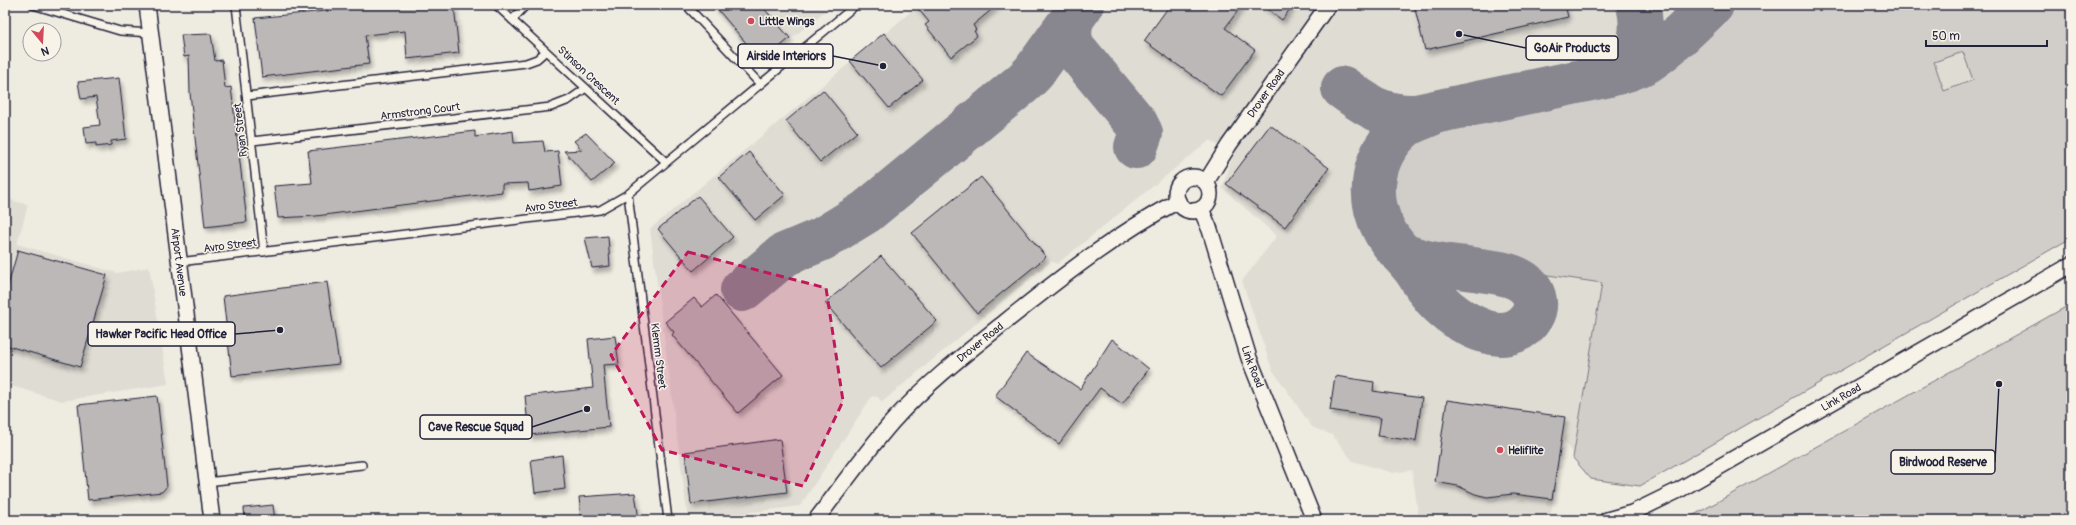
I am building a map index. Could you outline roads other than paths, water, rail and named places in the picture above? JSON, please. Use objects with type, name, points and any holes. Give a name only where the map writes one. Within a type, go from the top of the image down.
[{"type":"street","name":"Airport Avenue","points":[[147,5],[152,33],[206,482],[212,520]]},
{"type":"street","name":"Drover Road","points":[[1206,182],[1229,144],[1328,5]]},
{"type":"street","points":[[1194,177],[1206,182],[1210,196],[1208,201],[1201,209],[1196,210],[1185,208],[1178,201],[1177,189],[1183,180],[1194,177]]},
{"type":"street","name":"Drover Road","points":[[816,520],[893,422],[928,387],[1041,294],[1116,237],[1178,201]]},
{"type":"street","name":"Link Road","points":[[1201,209],[1210,230],[1249,358],[1314,520]]},
{"type":"street","name":"Link Road","points":[[1607,520],[1632,513],[1679,490],[2071,265]]},
{"type":"lane","points":[[33,5],[120,31],[152,33]]},
{"type":"lane","name":"Ryan Street","points":[[236,5],[264,252]]},
{"type":"lane","name":"Stinson Crescent","points":[[496,5],[666,162]]},
{"type":"lane","points":[[512,20],[526,5]]},
{"type":"lane","points":[[686,5],[760,84]]},
{"type":"lane","name":"Avro Street","points":[[179,262],[590,212],[609,206],[628,194],[856,5]]},
{"type":"lane","points":[[247,96],[526,63],[537,59],[546,50]]},
{"type":"lane","name":"Armstrong Court","points":[[252,141],[551,107],[569,100],[586,88]]},
{"type":"lane","name":"Klemm Street","points":[[628,194],[668,520]]},
{"type":"lane","points":[[206,482],[362,466]]},
{"type":"place","name":"Little Wings","points":[[751,21]]},
{"type":"place","name":"GoAir Products","points":[[1459,34]]},
{"type":"place","name":"Airside Interiors","points":[[883,66]]},
{"type":"place","name":"Hawker Pacific Head Office","points":[[280,330]]},
{"type":"place","name":"Birdwood Reserve","points":[[1999,384]]},
{"type":"place","name":"Cave Rescue Squad","points":[[587,409]]},
{"type":"place","name":"Heliflite","points":[[1500,450]]}]
